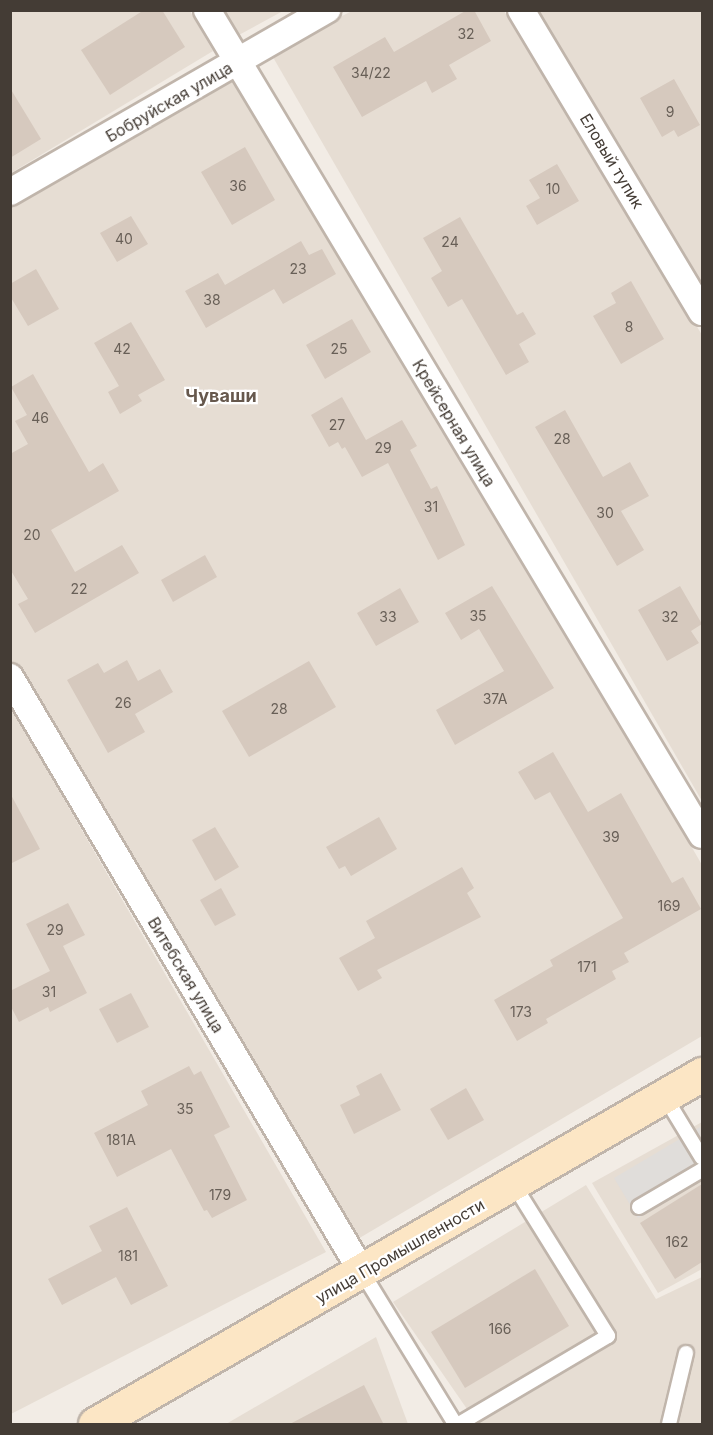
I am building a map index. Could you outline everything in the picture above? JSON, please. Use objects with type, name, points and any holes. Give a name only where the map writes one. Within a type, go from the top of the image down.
[{"type":"main road","name":"улица Промышленности","points":[[95,1425],[514,1185],[702,1074]]},
{"type":"street","name":"Крейсерная улица","points":[[207,10],[237,64],[702,835]]},
{"type":"street","name":"Бобруйская улица","points":[[10,192],[237,64],[327,10]]},
{"type":"street","name":"Еловый тупик","points":[[520,10],[702,312]]},
{"type":"street","name":"Витебская улица","points":[[10,677],[362,1272]]},
{"type":"lane","points":[[665,1097],[702,1158]]},
{"type":"lane","points":[[639,1207],[702,1170]]},
{"type":"lane","points":[[362,1272],[457,1425],[608,1336],[514,1185]]},
{"type":"lane","points":[[669,1425],[686,1353]]},
{"type":"shaded area","points":[[11,11],[190,11],[213,51],[11,173]]},
{"type":"shaded area","points":[[223,11],[283,11],[237,36]]},
{"type":"shaded area","points":[[352,11],[504,11],[702,335],[702,801],[270,52]]},
{"type":"shaded area","points":[[538,11],[702,11],[702,289]]},
{"type":"shaded area","points":[[243,66],[702,865],[702,1036],[351,1243],[11,660],[10,201]]},
{"type":"shaded area","points":[[10,706],[326,1252],[11,1414],[10,1414]]},
{"type":"shaded area","points":[[702,1122],[702,1269],[658,1293],[592,1183]]},
{"type":"shaded area","points":[[700,1127],[702,1180],[638,1218],[614,1178]]},
{"type":"shaded area","points":[[586,1185],[656,1299],[702,1277],[702,1424],[459,1424],[467,1409],[393,1302]]},
{"type":"shaded area","points":[[376,1337],[408,1424],[226,1424]]},
{"type":"building","points":[[144,10],[162,10],[185,47],[110,95],[81,50]]},
{"type":"building","points":[[467,10],[474,10],[491,41],[449,65],[457,79],[432,93],[426,81],[362,117],[333,67],[385,37],[394,52]]},
{"type":"building","points":[[674,79],[700,125],[678,137],[674,130],[662,137],[640,98]]},
{"type":"building","points":[[10,88],[41,139],[10,158]]},
{"type":"building","points":[[245,147],[275,200],[232,225],[201,172]]},
{"type":"building","points":[[557,164],[579,201],[537,225],[526,206],[540,198],[529,180]]},
{"type":"building","points":[[131,216],[148,244],[117,262],[100,233]]},
{"type":"building","points":[[460,217],[517,315],[523,312],[536,334],[519,344],[529,362],[506,375],[462,299],[448,307],[431,278],[442,271],[423,238]]},
{"type":"building","points":[[301,241],[309,255],[322,249],[336,274],[283,304],[274,289],[206,328],[185,291],[218,273],[225,285]]},
{"type":"building","points":[[36,269],[59,309],[28,326],[10,296],[10,284]]},
{"type":"building","points":[[631,281],[664,339],[621,364],[593,316],[616,303],[611,293]]},
{"type":"building","points":[[352,319],[371,352],[325,379],[306,345]]},
{"type":"building","points":[[131,322],[165,380],[138,395],[142,401],[120,414],[108,392],[119,386],[94,343]]},
{"type":"building","points":[[33,374],[89,472],[103,463],[119,491],[51,530],[75,572],[122,545],[139,573],[35,633],[18,604],[28,599],[10,569],[10,454],[28,444],[15,421],[27,415],[11,387]]},
{"type":"building","points":[[342,397],[366,440],[402,420],[417,446],[410,450],[431,489],[437,486],[465,545],[438,560],[388,463],[362,477],[345,447],[342,449],[338,442],[329,447],[311,415]]},
{"type":"building","points":[[565,410],[603,477],[630,462],[649,496],[621,511],[644,550],[617,566],[535,427]]},
{"type":"building","points":[[205,555],[217,577],[173,602],[161,580]]},
{"type":"building","points":[[492,586],[554,688],[455,745],[436,710],[504,671],[479,629],[461,640],[445,613]]},
{"type":"building","points":[[680,586],[702,624],[691,631],[699,643],[667,661],[638,610]]},
{"type":"building","points":[[400,588],[419,622],[376,646],[357,613]]},
{"type":"building","points":[[127,660],[138,681],[160,669],[173,692],[135,714],[145,732],[108,753],[67,680],[98,663],[104,673]]},
{"type":"building","points":[[309,661],[336,707],[249,757],[222,711]]},
{"type":"building","points":[[553,752],[588,812],[621,793],[672,883],[683,877],[701,909],[624,953],[629,962],[612,971],[616,979],[546,1019],[548,1023],[517,1041],[494,1000],[553,966],[550,960],[623,918],[550,792],[535,800],[518,772]]},
{"type":"building","points":[[10,793],[40,849],[10,864]]},
{"type":"building","points":[[379,817],[397,849],[351,876],[345,866],[339,869],[326,847]]},
{"type":"building","points":[[215,827],[239,867],[215,881],[192,840]]},
{"type":"building","points":[[462,867],[474,888],[467,893],[481,917],[377,970],[382,978],[358,991],[339,958],[375,938],[366,921]]},
{"type":"building","points":[[221,888],[236,915],[215,926],[200,900]]},
{"type":"building","points":[[68,903],[85,935],[63,946],[87,993],[50,1012],[48,1007],[19,1022],[10,1005],[10,991],[50,971],[26,924]]},
{"type":"building","points":[[131,993],[149,1027],[117,1043],[99,1009]]},
{"type":"building","points":[[189,1066],[194,1075],[201,1071],[230,1127],[214,1135],[247,1200],[212,1218],[207,1210],[204,1211],[171,1149],[117,1177],[94,1133],[148,1105],[141,1091]]},
{"type":"building","points":[[381,1073],[401,1110],[354,1134],[340,1105],[360,1095],[356,1086]]},
{"type":"building","points":[[466,1088],[484,1120],[448,1140],[430,1109]]},
{"type":"building","points":[[702,1184],[702,1262],[675,1279],[640,1223]]},
{"type":"building","points":[[127,1207],[168,1286],[131,1305],[116,1277],[62,1305],[48,1279],[102,1251],[89,1226]]},
{"type":"building","points":[[535,1269],[569,1326],[465,1388],[431,1332]]},
{"type":"building","points":[[364,1385],[384,1425],[288,1425]]},
{"type":"district","name":"Чуваши","points":[[221,396]]}]
